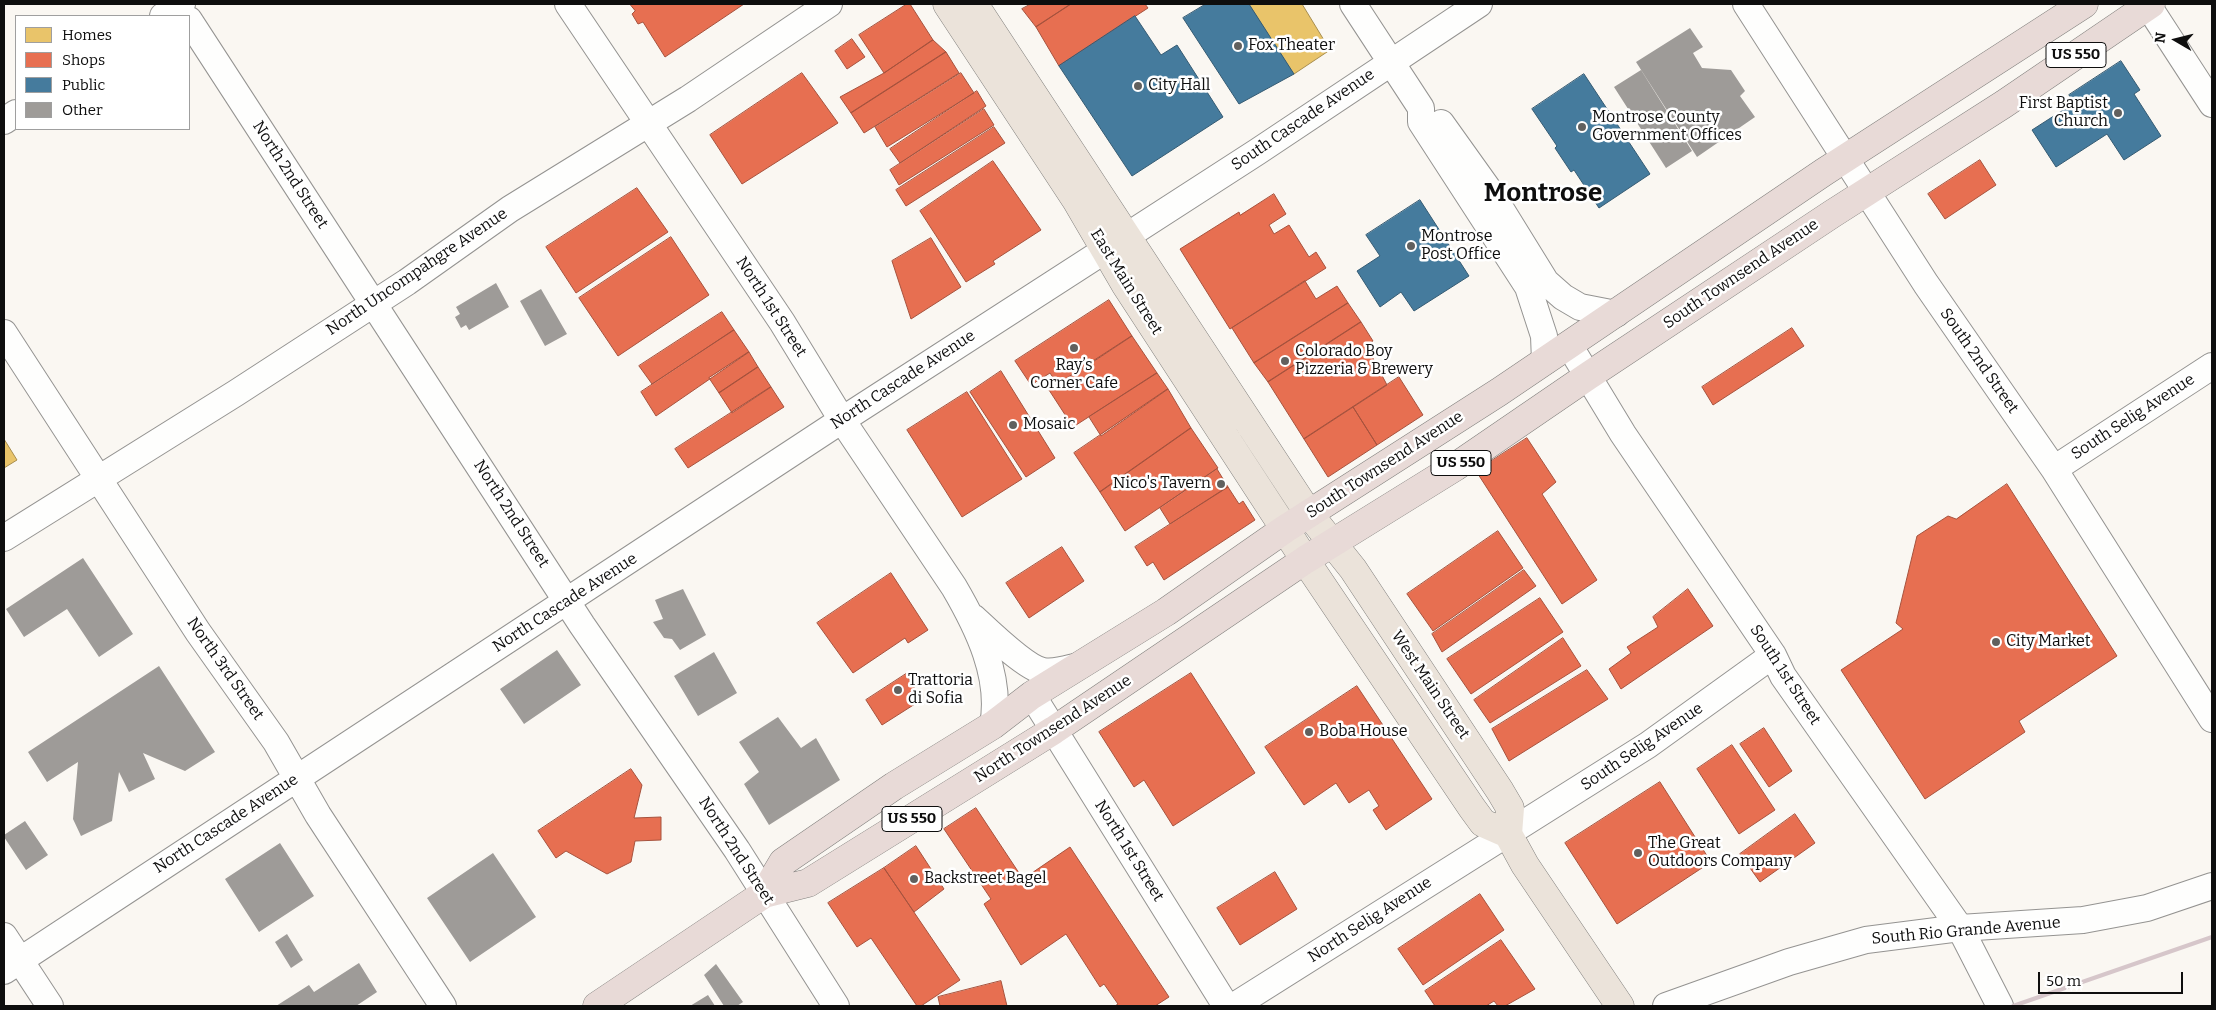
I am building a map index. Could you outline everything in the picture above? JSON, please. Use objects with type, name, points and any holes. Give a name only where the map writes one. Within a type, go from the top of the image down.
[{"type":"highway","name":"South Townsend Avenue","points":[[1285,529],[1569,345],[1846,159],[2084,4]]},
{"type":"highway","name":"South Townsend Avenue","points":[[1331,544],[1455,467],[1588,376],[2004,104],[2149,4]]},
{"type":"highway","name":"North Townsend Avenue","points":[[764,894],[783,862],[894,786],[993,725],[1032,695],[1166,612],[1285,529]]},
{"type":"highway","name":"North Townsend Avenue","points":[[597,1006],[764,894],[808,883],[1054,730],[1331,544]]},
{"type":"main road","name":"East Main Street","points":[[947,4],[1076,200],[1116,242],[1331,544]]},
{"type":"main road","name":"East Main Street","points":[[974,4],[1305,560]]},
{"type":"main road","name":"West Main Street","points":[[1305,560],[1482,823],[1508,834],[1510,808],[1352,569],[1331,544]]},
{"type":"main road","points":[[1508,834],[1525,865],[1620,1006]]},
{"type":"street","name":"North 1st Street","points":[[568,4],[782,322],[842,420],[928,546],[970,614],[990,670],[996,699],[993,725]]},
{"type":"street","name":"North Uncompahgre Avenue","points":[[4,538],[228,398],[407,282],[510,209],[688,99],[829,4]]},
{"type":"street","points":[[1353,4],[1421,108],[1421,122],[1528,287],[1544,336],[1544,361]]},
{"type":"street","name":"South Cascade Avenue","points":[[1116,242],[1257,152],[1479,4]]},
{"type":"street","name":"South 2nd Street","points":[[1746,4],[1926,284],[2054,469],[2212,719]]},
{"type":"street","points":[[2149,4],[2212,104]]},
{"type":"street","name":"North 2nd Street","points":[[190,26],[374,302],[568,601],[764,894],[836,1006]]},
{"type":"street","points":[[1421,108],[1434,112],[1491,194],[1549,286],[1580,307],[1616,314]]},
{"type":"street","points":[[4,121],[15,114]]},
{"type":"street","name":"North Cascade Avenue","points":[[11,965],[262,803],[296,777],[1116,242]]},
{"type":"street","name":"North 3rd Street","points":[[4,333],[193,624],[276,742],[318,815],[443,1006]]},
{"type":"street","name":"South 1st Street","points":[[1569,345],[1628,441],[1773,655],[1783,676],[1960,928],[2000,1006]]},
{"type":"street","name":"South Selig Avenue","points":[[2054,469],[2212,366]]},
{"type":"street","name":"North 1st Street","points":[[970,614],[1008,648],[1040,671],[1053,672],[1080,666]]},
{"type":"street","name":"South Selig Avenue","points":[[1508,834],[1648,745],[1773,655]]},
{"type":"street","name":"North 1st Street","points":[[1032,695],[1226,1006]]},
{"type":"street","name":"North Selig Avenue","points":[[1234,1006],[1508,834]]},
{"type":"street","name":"South Rio Grande Avenue","points":[[1666,1006],[1789,962],[1866,940],[1960,928],[2083,920],[2147,908],[2212,886]]},
{"type":"street","points":[[4,936],[11,965],[50,1006]]},
{"type":"building: Homes","points":[[1249,4],[1302,4],[1330,50],[1294,74]]},
{"type":"building: Homes","points":[[4,439],[17,460],[4,468]]},
{"type":"building: Shops","points":[[630,4],[744,4],[665,57],[643,22],[638,24],[632,14],[635,11]]},
{"type":"building: Shops","points":[[907,4],[910,4],[933,40],[884,73],[859,35]]},
{"type":"building: Shops","points":[[1031,4],[1071,4],[1036,27],[1022,9]]},
{"type":"building: Shops","points":[[1071,4],[1145,4],[1148,8],[1059,66],[1036,27]]},
{"type":"building: Shops","points":[[852,39],[865,57],[847,69],[835,51]]},
{"type":"building: Shops","points":[[933,40],[946,52],[851,113],[840,97],[884,73]]},
{"type":"building: Shops","points":[[946,52],[959,73],[864,133],[851,113]]},
{"type":"building: Shops","points":[[802,73],[838,123],[742,184],[710,135]]},
{"type":"building: Shops","points":[[961,73],[974,93],[887,147],[875,127]]},
{"type":"building: Shops","points":[[977,91],[986,106],[900,163],[890,149]]},
{"type":"building: Shops","points":[[984,109],[994,125],[899,185],[890,170]]},
{"type":"building: Shops","points":[[994,127],[1005,143],[906,206],[896,190]]},
{"type":"building: Shops","points":[[1980,160],[1996,185],[1945,219],[1928,194]]},
{"type":"building: Shops","points":[[993,161],[1041,230],[993,261],[995,264],[966,282],[920,211]]},
{"type":"building: Shops","points":[[637,188],[668,232],[576,293],[546,247]]},
{"type":"building: Shops","points":[[1274,194],[1286,214],[1269,225],[1274,234],[1289,225],[1309,257],[1316,252],[1326,268],[1230,329],[1180,249],[1239,212],[1240,215]]},
{"type":"building: Shops","points":[[671,237],[709,295],[618,356],[579,298]]},
{"type":"building: Shops","points":[[931,238],[961,287],[911,319],[892,261]]},
{"type":"building: Shops","points":[[1305,281],[1316,299],[1337,286],[1348,303],[1254,363],[1232,328]]},
{"type":"building: Shops","name":"Ray’s Corner Cafe","points":[[1109,300],[1132,336],[1058,385],[1050,373],[1031,385],[1015,361]]},
{"type":"building: Shops","points":[[1348,303],[1361,322],[1268,382],[1254,363]]},
{"type":"building: Shops","points":[[722,312],[734,330],[652,384],[639,366]]},
{"type":"building: Shops","points":[[1361,322],[1373,341],[1366,345],[1387,385],[1304,439],[1268,382]]},
{"type":"building: Shops","points":[[1792,328],[1804,346],[1713,405],[1702,387]]},
{"type":"building: Shops","points":[[734,330],[749,352],[656,416],[641,392]]},
{"type":"building: Shops","points":[[1132,336],[1157,373],[1073,427],[1049,390]]},
{"type":"building: Shops","points":[[749,352],[758,367],[719,393],[709,378]]},
{"type":"building: Shops","points":[[758,367],[771,387],[732,413],[719,393]]},
{"type":"building: Shops","name":"Mosaic","points":[[1001,371],[1055,458],[1026,477],[970,392]]},
{"type":"building: Shops","points":[[1157,373],[1168,389],[1101,436],[1089,417]]},
{"type":"building: Shops","points":[[1399,377],[1423,415],[1377,445],[1353,407]]},
{"type":"building: Shops","points":[[771,387],[784,407],[688,468],[675,449]]},
{"type":"building: Shops","points":[[1168,389],[1191,428],[1100,492],[1074,453]]},
{"type":"building: Shops","points":[[967,392],[1022,479],[962,517],[907,430]]},
{"type":"building: Shops","points":[[1353,407],[1377,445],[1328,477],[1304,439]]},
{"type":"building: Shops","points":[[1191,428],[1218,468],[1125,531],[1100,492]]},
{"type":"building: Shops","points":[[1527,438],[1556,482],[1542,494],[1597,580],[1562,604],[1476,471]]},
{"type":"building: Shops","points":[[1217,469],[1228,487],[1170,524],[1160,508]]},
{"type":"building: Shops","name":"City Market","points":[[2007,484],[2117,656],[2019,721],[2025,732],[1925,799],[1841,670],[1903,629],[1896,623],[1917,536],[1948,516],[1956,519]]},
{"type":"building: Shops","points":[[1228,487],[1239,504],[1243,501],[1255,520],[1164,580],[1153,562],[1147,566],[1135,547]]},
{"type":"building: Shops","points":[[1498,531],[1523,568],[1433,631],[1407,594]]},
{"type":"building: Shops","points":[[1062,547],[1084,581],[1029,618],[1006,583]]},
{"type":"building: Shops","points":[[1524,570],[1536,586],[1442,652],[1432,634]]},
{"type":"building: Shops","points":[[891,573],[928,630],[908,643],[905,638],[853,673],[817,623]]},
{"type":"building: Shops","points":[[1688,589],[1713,626],[1621,689],[1609,669],[1631,653],[1627,647],[1658,627],[1653,617]]},
{"type":"building: Shops","points":[[1540,598],[1563,632],[1471,694],[1447,659]]},
{"type":"building: Shops","points":[[1563,638],[1581,666],[1490,723],[1474,700]]},
{"type":"building: Shops","points":[[1587,670],[1608,699],[1509,761],[1492,729]]},
{"type":"building: Shops","points":[[1191,673],[1255,773],[1173,826],[1144,780],[1134,787],[1099,732]]},
{"type":"building: Shops","points":[[906,674],[915,689],[908,694],[915,704],[882,725],[866,700]]},
{"type":"building: Shops","points":[[1357,686],[1432,799],[1386,830],[1373,810],[1379,806],[1369,790],[1349,803],[1336,783],[1304,805],[1265,747]]},
{"type":"building: Shops","points":[[1764,728],[1792,771],[1769,787],[1740,744]]},
{"type":"building: Shops","points":[[1732,745],[1775,810],[1739,834],[1697,769]]},
{"type":"building: Shops","points":[[631,769],[642,785],[634,818],[661,817],[661,840],[635,841],[631,862],[607,874],[566,851],[556,858],[538,831]]},
{"type":"building: Shops","name":"The Great Outdoors Company","points":[[1660,782],[1711,862],[1617,924],[1565,843]]},
{"type":"building: Shops","points":[[976,808],[1023,879],[1070,847],[1169,997],[1155,1006],[1115,1006],[1118,1004],[1104,984],[1100,987],[1066,934],[1021,965],[984,904],[991,899],[944,829]]},
{"type":"building: Shops","points":[[1795,814],[1815,843],[1760,882],[1740,854]]},
{"type":"building: Shops","name":"Backstreet Bagel","points":[[916,846],[944,889],[914,912],[884,868]]},
{"type":"building: Shops","points":[[884,868],[960,980],[921,1006],[917,1006],[871,938],[857,947],[828,903]]},
{"type":"building: Shops","points":[[1275,872],[1297,909],[1240,945],[1217,908]]},
{"type":"building: Shops","points":[[1480,894],[1504,930],[1423,985],[1398,949]]},
{"type":"building: Shops","points":[[1501,940],[1535,989],[1505,1006],[1498,1006],[1494,1001],[1486,1006],[1435,1006],[1425,991]]},
{"type":"building: Shops","points":[[1001,981],[1007,1006],[940,1006],[938,997]]},
{"type":"building: Public","name":"Fox Theater","points":[[1206,4],[1249,4],[1294,74],[1239,104],[1183,18]]},
{"type":"building: Public","name":"City Hall","points":[[1135,16],[1161,55],[1177,45],[1223,117],[1132,176],[1059,66]]},
{"type":"building: Public","points":[[2121,61],[2140,90],[2134,94],[2161,136],[2124,160],[2107,134],[2056,167],[2032,130],[2074,103],[2069,95]]},
{"type":"building: Public","name":"Montrose County Government Offices","points":[[1584,74],[1650,174],[1599,208],[1574,170],[1571,172],[1555,148],[1557,146],[1532,109]]},
{"type":"building: Public","name":"Montrose Post Office","points":[[1420,200],[1469,276],[1414,311],[1401,292],[1380,307],[1357,271],[1380,256],[1366,235]]},
{"type":"building: Other","points":[[1690,28],[1703,47],[1693,53],[1702,68],[1731,70],[1745,91],[1740,96],[1755,117],[1697,157],[1636,62]]},
{"type":"building: Other","points":[[1641,70],[1692,151],[1666,168],[1614,87]]},
{"type":"building: Other","points":[[496,283],[509,307],[469,330],[466,325],[461,328],[455,317],[460,314],[456,307]]},
{"type":"building: Other","points":[[541,289],[567,334],[545,346],[520,301]]},
{"type":"building: Other","points":[[83,558],[133,634],[99,657],[67,609],[24,637],[6,609]]},
{"type":"building: Other","points":[[683,589],[706,635],[680,650],[672,639],[664,638],[653,622],[663,619],[655,600]]},
{"type":"building: Other","points":[[557,650],[581,685],[524,724],[500,689]]},
{"type":"building: Other","points":[[714,652],[737,693],[698,716],[674,676]]},
{"type":"building: Other","points":[[159,666],[215,752],[185,771],[143,753],[155,779],[129,792],[119,772],[112,821],[81,836],[73,819],[78,762],[47,782],[28,752]]},
{"type":"building: Other","points":[[778,717],[801,748],[816,738],[840,780],[769,825],[744,784],[759,772],[739,742]]},
{"type":"building: Other","points":[[25,821],[48,855],[26,870],[4,837],[4,835]]},
{"type":"building: Other","points":[[280,843],[314,896],[259,932],[225,879]]},
{"type":"building: Other","points":[[493,853],[536,917],[470,962],[427,898]]},
{"type":"building: Other","points":[[287,934],[303,960],[291,968],[275,942]]},
{"type":"building: Other","points":[[359,963],[377,992],[356,1006],[276,1006],[309,985],[314,992]]},
{"type":"building: Other","points":[[716,964],[743,1002],[737,1006],[724,1006],[704,975]]},
{"type":"building: Other","points":[[708,995],[715,1006],[690,1006]]},
{"type":"railway","points":[[2013,1006],[2212,937]]},
{"type":"place","name":"Fox Theater","points":[[1238,46]]},
{"type":"place","name":"City Hall","points":[[1138,86]]},
{"type":"place","name":"First Baptist Church","points":[[2118,113]]},
{"type":"place","name":"Montrose County Government Offices","points":[[1582,127]]},
{"type":"place","name":"Montrose Post Office","points":[[1411,246]]},
{"type":"place","name":"Ray’s Corner Cafe","points":[[1074,348]]},
{"type":"place","name":"Colorado Boy Pizzeria & Brewery","points":[[1285,361]]},
{"type":"place","name":"Mosaic","points":[[1013,425]]},
{"type":"place","name":"Nico's Tavern","points":[[1221,484]]},
{"type":"place","name":"City Market","points":[[1996,642]]},
{"type":"place","name":"Trattoria di Sofia","points":[[898,690]]},
{"type":"place","name":"Boba House","points":[[1309,732]]},
{"type":"place","name":"The Great Outdoors Company","points":[[1638,853]]},
{"type":"place","name":"Backstreet Bagel","points":[[914,879]]},
{"type":"district","name":"Montrose","points":[[1543,194]]}]
